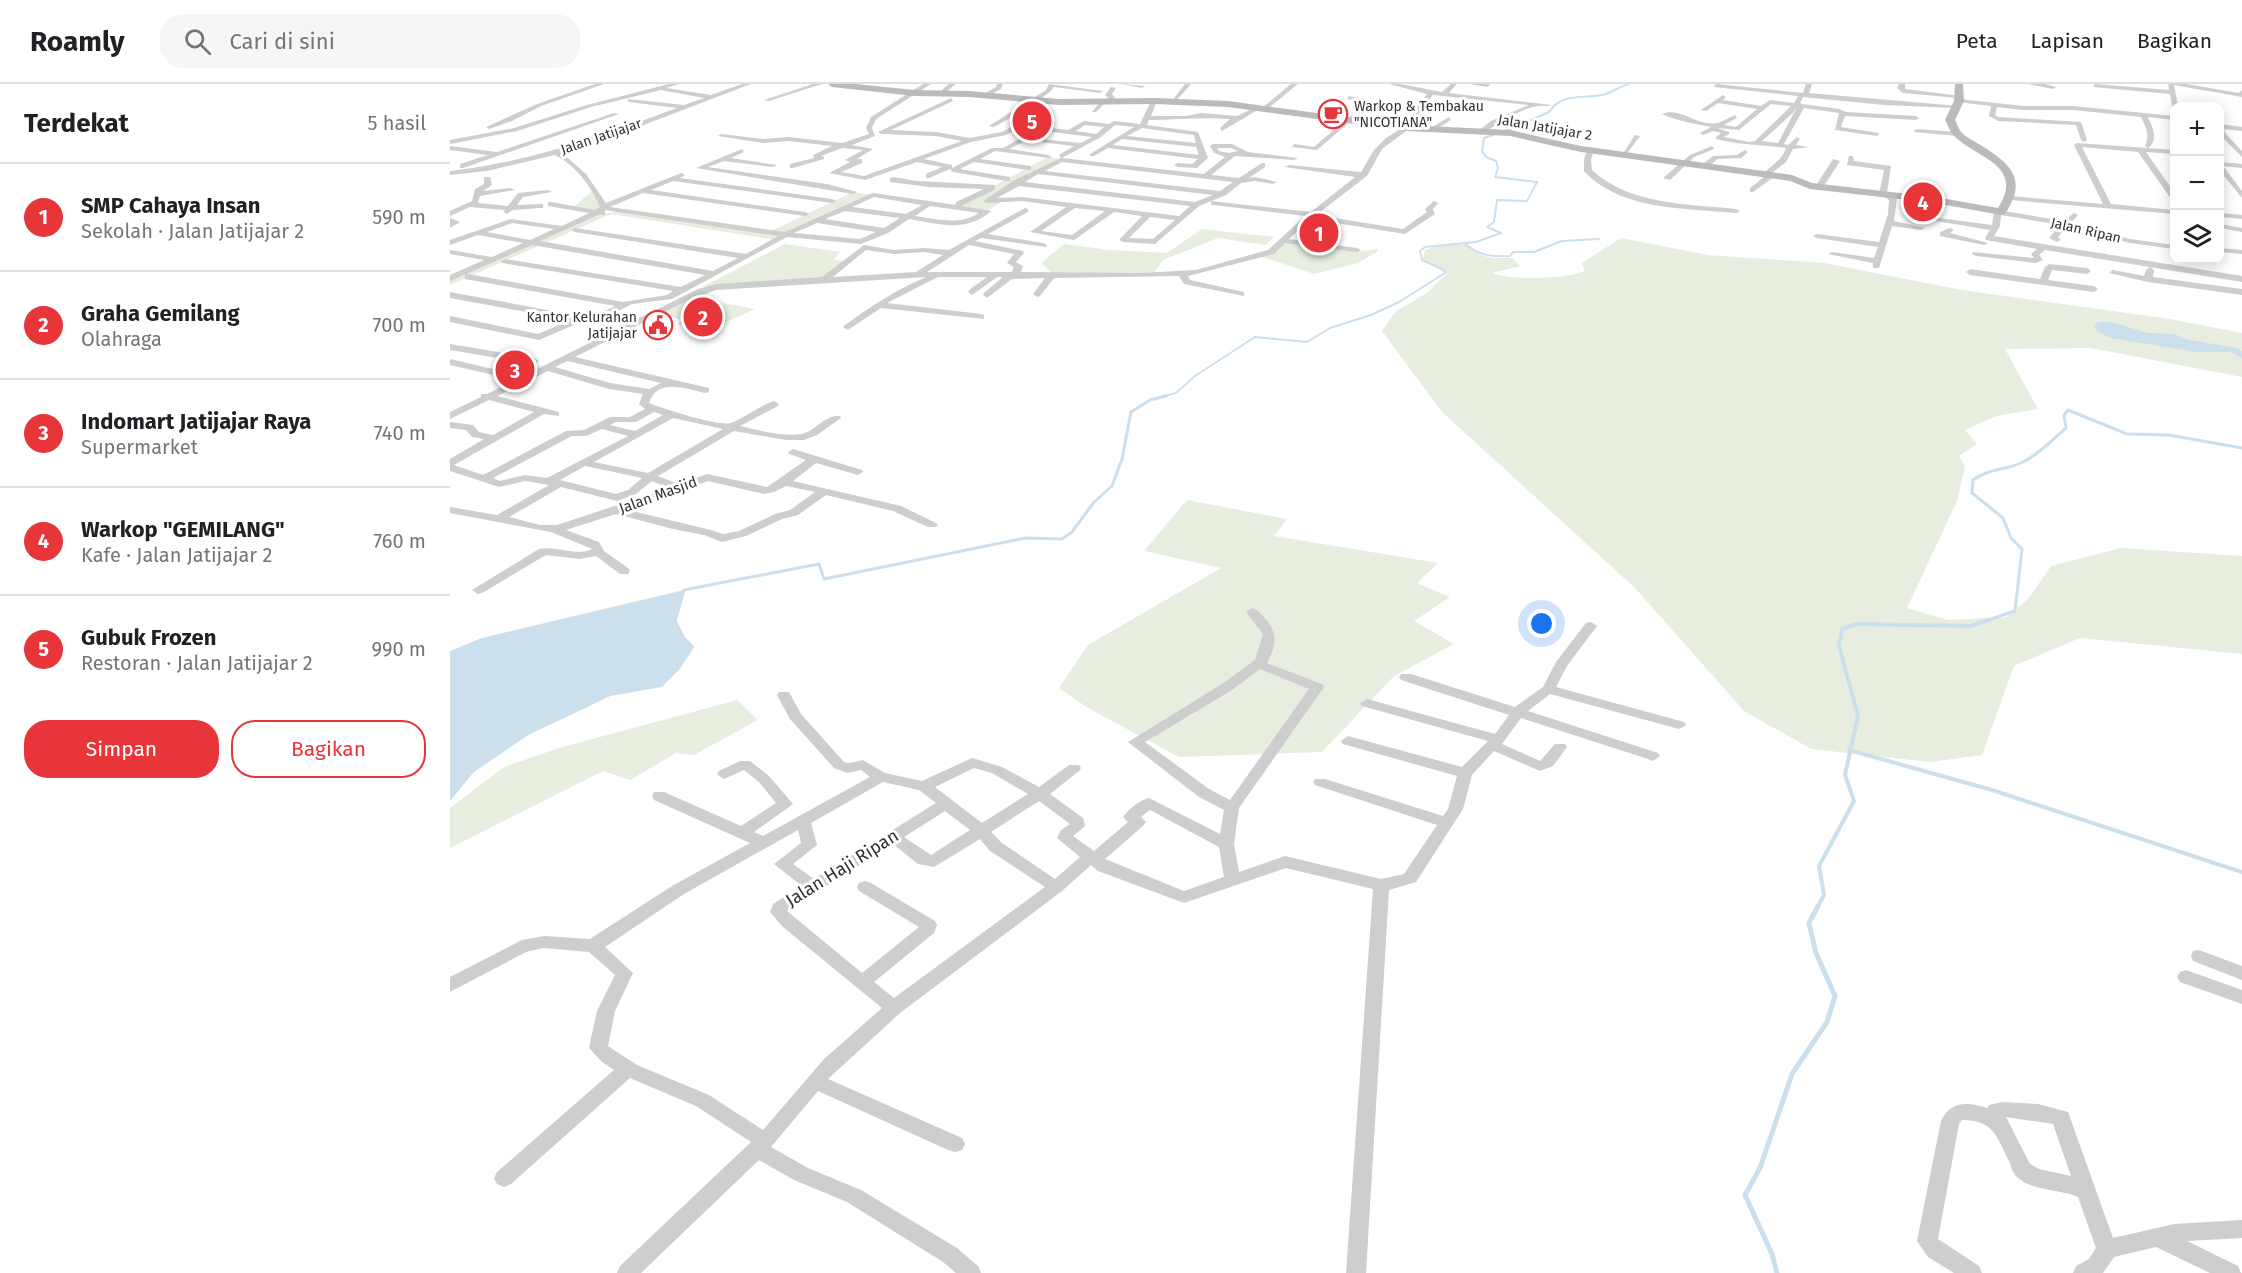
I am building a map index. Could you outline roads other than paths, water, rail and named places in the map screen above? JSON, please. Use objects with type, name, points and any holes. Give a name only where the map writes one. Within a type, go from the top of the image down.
[{"type":"street","points":[[489,127],[539,105],[601,84]]},
{"type":"street","points":[[450,142],[519,129],[580,109],[676,84]]},
{"type":"street","points":[[725,84],[745,85]]},
{"type":"street","points":[[767,100],[819,84]]},
{"type":"street","name":"Jalan Jatijajar 2","points":[[832,84],[861,85],[913,93],[1033,100],[1173,101],[1351,118],[1405,127],[1505,133],[1591,150],[1792,178],[1804,185],[1883,194],[1998,212]]},
{"type":"street","points":[[872,133],[870,121],[883,110],[928,84]]},
{"type":"street","points":[[940,94],[953,84]]},
{"type":"street","points":[[984,96],[999,88],[1000,84]]},
{"type":"street","points":[[992,126],[1048,91],[1052,84],[1100,91]]},
{"type":"street","points":[[1124,84],[1143,89],[1132,101]]},
{"type":"street","points":[[1173,101],[1188,84]]},
{"type":"street","points":[[1222,129],[1238,118],[1261,108],[1295,84]]},
{"type":"street","points":[[1392,84],[1443,95],[1549,105]]},
{"type":"street","points":[[1443,95],[1454,84]]},
{"type":"street","points":[[1473,84],[1487,85]]},
{"type":"street","points":[[1780,145],[1809,84]]},
{"type":"street","points":[[1902,84],[1900,88],[1902,91],[1994,106],[2073,108],[2170,118]]},
{"type":"street","points":[[1959,84],[1958,101],[1950,120],[1957,134],[2005,168],[2012,178],[2010,198],[2002,211],[1998,212],[1994,228],[1976,254],[1966,285]]},
{"type":"street","points":[[2031,84],[2053,87]]},
{"type":"street","points":[[2157,84],[2229,100]]},
{"type":"street","points":[[2234,84],[2242,93]]},
{"type":"street","name":"Jalan Jatijajar","points":[[450,172],[498,167],[552,153],[745,85]]},
{"type":"street","points":[[1716,86],[1740,86],[1803,95],[1890,103],[1958,101]]},
{"type":"street","points":[[1704,110],[1740,86]]},
{"type":"street","points":[[2095,86],[2172,87],[2242,93]]},
{"type":"street","points":[[2172,87],[2174,102]]},
{"type":"street","points":[[1094,111],[1112,97],[1108,95],[1113,88]]},
{"type":"street","points":[[658,89],[712,97]]},
{"type":"street","points":[[450,416],[485,396],[701,291],[825,279],[918,274],[1012,277],[1140,276],[1183,273],[1219,267],[1262,255],[1274,250],[1310,215],[1361,176],[1371,166],[1373,156],[1405,127],[1431,93]]},
{"type":"street","points":[[1294,146],[1315,149],[1351,118],[1375,103],[1350,98]]},
{"type":"street","points":[[622,99],[683,107]]},
{"type":"street","points":[[1426,99],[1463,101]]},
{"type":"street","points":[[881,132],[951,100]]},
{"type":"street","points":[[1154,101],[1141,127],[1092,155],[1191,167],[1198,164],[1204,157]]},
{"type":"street","points":[[1717,101],[1762,108]]},
{"type":"street","points":[[1665,114],[1685,117],[1683,119],[1686,121],[1737,129],[1770,102],[1839,111],[1843,112],[1842,114],[1916,118]]},
{"type":"street","points":[[1480,132],[1493,122],[1538,103]]},
{"type":"street","points":[[1757,142],[1799,105]]},
{"type":"street","points":[[1994,106],[1993,117],[1998,119],[2088,123]]},
{"type":"street","points":[[595,139],[662,124],[676,116],[683,107]]},
{"type":"street","points":[[722,140],[789,138],[870,149],[849,160],[859,161],[833,173],[866,178],[970,140],[1004,134],[1038,115],[1024,107]]},
{"type":"street","points":[[580,109],[626,116]]},
{"type":"street","points":[[883,110],[927,112]]},
{"type":"street","points":[[450,172],[616,114]]},
{"type":"street","points":[[1842,114],[1837,129],[1877,134]]},
{"type":"street","points":[[1147,118],[1188,118],[1200,115],[1238,118]]},
{"type":"street","points":[[2144,116],[2151,129],[2151,141],[2144,147]]},
{"type":"street","points":[[635,117],[650,119]]},
{"type":"street","points":[[1703,133],[1735,117]]},
{"type":"street","points":[[1434,128],[1449,119]]},
{"type":"street","points":[[1467,131],[1481,121]]},
{"type":"street","points":[[1071,132],[1084,123],[1109,126]]},
{"type":"street","points":[[1061,156],[1099,136],[1115,123],[1194,133],[1198,136],[1198,145],[1204,157]]},
{"type":"street","points":[[2079,123],[2084,140]]},
{"type":"street","points":[[1018,126],[1099,136]]},
{"type":"street","points":[[1742,126],[1751,127]]},
{"type":"street","points":[[2224,127],[2242,129]]},
{"type":"street","points":[[1006,148],[1044,129]]},
{"type":"street","points":[[1711,129],[1726,133],[1718,138],[1749,144],[1757,142],[1806,147]]},
{"type":"street","points":[[1761,129],[1770,130]]},
{"type":"street","points":[[1916,131],[1957,134]]},
{"type":"street","points":[[793,166],[822,159],[815,156],[825,150],[849,145],[873,135],[872,133],[936,134],[970,140]]},
{"type":"street","points":[[494,134],[570,147]]},
{"type":"street","points":[[1624,154],[1637,136]]},
{"type":"street","points":[[1121,137],[1198,145]]},
{"type":"street","points":[[2224,137],[2238,156]]},
{"type":"street","points":[[1753,189],[1781,165],[1797,139]]},
{"type":"street","points":[[757,147],[771,140]]},
{"type":"street","points":[[1040,140],[1080,145]]},
{"type":"street","points":[[1106,146],[1204,157]]},
{"type":"street","points":[[1231,156],[1215,152],[1213,146],[1232,146],[1245,152],[1294,158]]},
{"type":"street","points":[[2108,206],[2076,146],[2144,147],[2170,151]]},
{"type":"street","points":[[2144,147],[2147,159],[2170,190]]},
{"type":"street","points":[[450,148],[498,154]]},
{"type":"street","points":[[1667,178],[1692,156],[1712,148]]},
{"type":"street","points":[[958,204],[992,188],[1049,156],[996,149],[953,171],[1007,179]]},
{"type":"street","points":[[1591,150],[1587,160],[1587,171],[1594,178],[1621,192],[1651,201],[1736,211]]},
{"type":"street","points":[[450,278],[505,261],[575,230],[627,197],[742,151]]},
{"type":"street","points":[[1206,176],[1231,156],[1245,152]]},
{"type":"street","points":[[1706,165],[1714,157],[1739,157],[1745,152]]},
{"type":"street","points":[[552,153],[565,159],[596,191],[607,210]]},
{"type":"street","points":[[1832,254],[1877,263],[1889,224],[1893,199],[1883,194],[1888,168],[1850,163],[1851,157]]},
{"type":"street","points":[[724,158],[773,165],[754,176]]},
{"type":"street","points":[[2147,159],[2156,160]]},
{"type":"street","points":[[917,160],[949,166],[929,176]]},
{"type":"street","points":[[974,160],[1028,168]]},
{"type":"street","points":[[987,201],[1036,172],[1056,162],[1066,160],[1242,181],[1255,179],[1273,182]]},
{"type":"street","points":[[1819,187],[1836,161]]},
{"type":"street","points":[[1148,214],[1123,240],[1155,242],[1196,204],[1223,193],[1262,165]]},
{"type":"street","points":[[2224,166],[2242,166]]},
{"type":"street","points":[[1289,167],[1361,176]]},
{"type":"street","points":[[2224,170],[2230,175],[2242,196]]},
{"type":"street","points":[[694,171],[754,176],[853,191],[769,232]]},
{"type":"street","points":[[1036,172],[1223,193]]},
{"type":"street","points":[[450,214],[475,202],[477,194],[488,185],[487,179]]},
{"type":"street","points":[[673,179],[832,201]]},
{"type":"street","points":[[894,179],[892,180],[923,184],[992,188]]},
{"type":"street","points":[[1016,183],[1196,204]]},
{"type":"street","points":[[477,194],[511,190]]},
{"type":"street","points":[[586,196],[596,191],[627,197]]},
{"type":"street","points":[[644,191],[805,214]]},
{"type":"street","points":[[548,192],[520,195],[505,218],[511,221],[562,228]]},
{"type":"street","points":[[593,321],[624,304],[661,299],[747,257],[814,220],[875,195],[986,212]]},
{"type":"street","points":[[2010,198],[2108,206],[2170,218]]},
{"type":"street","points":[[841,208],[906,218],[966,223],[1005,199]]},
{"type":"street","points":[[949,206],[1005,199],[1180,218]]},
{"type":"street","points":[[1214,203],[1310,215],[1405,232],[1432,212],[1429,209],[1434,203]]},
{"type":"street","points":[[551,204],[576,205],[776,240]]},
{"type":"street","points":[[450,285],[491,260],[607,210],[861,242],[885,231],[928,204]]},
{"type":"street","points":[[470,205],[511,208],[540,206]]},
{"type":"street","points":[[1074,206],[1034,232],[1074,238],[1112,210]]},
{"type":"street","points":[[1246,218],[1260,208]]},
{"type":"street","points":[[918,274],[1025,210]]},
{"type":"street","points":[[2130,210],[2170,212]]},
{"type":"street","name":"Jalan Ripan","points":[[1998,212],[2170,246]]},
{"type":"street","points":[[2057,240],[2053,238],[2055,233],[2074,215]]},
{"type":"street","points":[[2224,215],[2242,217]]},
{"type":"street","points":[[1910,216],[1994,228]]},
{"type":"street","points":[[450,220],[456,222],[450,226]]},
{"type":"street","points":[[814,220],[885,231]]},
{"type":"street","points":[[450,243],[511,221]]},
{"type":"street","points":[[690,226],[700,222]]},
{"type":"street","points":[[1889,224],[1921,228]]},
{"type":"street","points":[[2224,227],[2242,230]]},
{"type":"street","points":[[575,230],[747,257]]},
{"type":"street","points":[[1950,230],[1943,234],[2242,279]]},
{"type":"street","points":[[478,232],[540,245],[714,274]]},
{"type":"street","points":[[980,235],[1043,245]]},
{"type":"street","points":[[1817,236],[1882,245]]},
{"type":"street","points":[[1282,240],[1357,250]]},
{"type":"street","points":[[969,242],[1020,253],[1011,263],[1019,266],[1012,277],[987,295]]},
{"type":"street","points":[[2145,243],[2148,279]]},
{"type":"street","points":[[825,279],[864,247],[894,252],[924,250],[951,253]]},
{"type":"street","points":[[1976,254],[2036,261],[2039,260],[2035,254],[2043,248]]},
{"type":"street","points":[[2224,250],[2242,252]]},
{"type":"street","points":[[450,252],[491,260]]},
{"type":"street","points":[[505,261],[681,290]]},
{"type":"street","points":[[2043,282],[2049,267],[2087,271]]},
{"type":"street","points":[[450,272],[624,304]]},
{"type":"street","points":[[1970,272],[2094,289]]},
{"type":"street","points":[[1183,273],[1184,280],[1187,282],[1241,294]]},
{"type":"street","points":[[2114,273],[2242,292]]},
{"type":"street","points":[[848,327],[895,294],[936,275]]},
{"type":"street","points":[[972,292],[994,276]]},
{"type":"street","points":[[1037,294],[1051,276]]},
{"type":"street","points":[[450,295],[623,328]]},
{"type":"street","points":[[879,305],[981,317]]},
{"type":"street","points":[[450,319],[535,337],[543,336],[580,319]]},
{"type":"street","points":[[450,348],[534,361]]},
{"type":"street","points":[[567,358],[705,390]]},
{"type":"street","points":[[450,362],[524,379]]},
{"type":"street","points":[[546,367],[609,386],[651,392]]},
{"type":"street","points":[[670,382],[651,392],[643,402],[648,407],[730,429],[802,437],[836,418]]},
{"type":"street","points":[[485,396],[555,414]]},
{"type":"street","points":[[450,465],[503,485],[522,478],[560,483],[616,498],[632,492],[651,477],[774,404]]},
{"type":"street","points":[[483,479],[570,433],[585,433],[614,419],[632,420],[654,408]]},
{"type":"street","points":[[450,465],[542,411]]},
{"type":"street","points":[[547,482],[638,435],[674,413]]},
{"type":"street","points":[[450,425],[470,427],[476,435],[494,438]]},
{"type":"street","points":[[599,425],[638,435]]},
{"type":"street","points":[[794,452],[858,472]]},
{"type":"street","points":[[784,482],[815,458]]},
{"type":"street","points":[[584,463],[651,477],[680,488]]},
{"type":"street","name":"Jalan Masjid","points":[[450,510],[553,529],[577,524],[707,477],[764,491],[784,482],[897,508],[932,525]]},
{"type":"street","points":[[499,518],[560,483]]},
{"type":"street","points":[[615,510],[673,526],[707,532],[722,538],[742,534],[779,516],[794,513],[824,491]]},
{"type":"street","points":[[553,529],[595,545],[598,552],[624,571]]},
{"type":"street","points":[[478,590],[543,552],[552,550],[584,557],[598,552]]},
{"type":"street","points":[[1232,808],[1204,793],[1136,742],[1227,687],[1264,658],[1269,634],[1266,627],[1252,612]]},
{"type":"street","points":[[924,786],[964,766],[976,763],[1002,773],[1039,794],[1078,822],[1065,838],[1104,867],[1184,897],[1285,862],[1381,885],[1400,882],[1410,878],[1444,822],[1455,809],[1465,773],[1495,742],[1518,712],[1548,689],[1561,665],[1591,626]]},
{"type":"street","points":[[1233,880],[1226,844],[1232,808],[1317,687],[1258,664]]},
{"type":"street","points":[[1406,677],[1653,756]]},
{"type":"street","points":[[1548,689],[1679,725]]},
{"type":"street","points":[[784,695],[795,716],[839,765],[848,768],[863,765],[881,777],[924,786],[980,830],[996,847],[1056,887]]},
{"type":"street","points":[[1367,702],[1495,742],[1540,766],[1548,764],[1560,747]]},
{"type":"street","points":[[1348,741],[1465,773]]},
{"type":"street","points":[[724,774],[744,764],[764,779],[785,804],[743,832]]},
{"type":"street","points":[[893,836],[924,860],[931,862],[1039,794],[1074,768]]},
{"type":"street","points":[[592,946],[652,905],[881,777]]},
{"type":"street","points":[[1320,782],[1444,822]]},
{"type":"street","points":[[659,796],[765,843]]},
{"type":"street","points":[[627,1273],[761,1145],[830,1064],[894,1008],[1056,887],[1138,822],[1131,816],[1149,803],[1226,844]]},
{"type":"street","name":"Jalan Haji Ripan","points":[[894,1008],[778,912],[782,905],[945,804]]},
{"type":"street","points":[[803,821],[809,845],[783,864],[813,886]]},
{"type":"street","points":[[1356,1273],[1381,885]]},
{"type":"street","points":[[861,983],[928,929],[929,925],[866,887]]},
{"type":"street","points":[[452,981],[498,957],[533,943],[592,946],[624,973],[606,1011],[598,1048],[606,1055],[628,1069],[695,1097],[801,1174],[854,1196],[950,1255],[971,1273]]},
{"type":"street","points":[[2199,956],[2242,973]]},
{"type":"street","points":[[2186,977],[2242,997]]},
{"type":"street","points":[[504,1178],[628,1069]]},
{"type":"street","points":[[816,1082],[955,1144]]},
{"type":"street","points":[[1995,1119],[1996,1111],[2002,1109],[2061,1118],[2086,1191],[2099,1265],[2157,1237],[2174,1233],[2242,1229]]},
{"type":"street","points":[[1972,1273],[1930,1246],[1928,1241],[1950,1120],[1957,1112],[1995,1119],[2023,1170],[2035,1177],[2075,1186],[2086,1191]]},
{"type":"street","points":[[2157,1237],[2231,1273]]},
{"type":"water","points":[[2098,322],[2111,322],[2148,333],[2175,334],[2185,339],[2236,348],[2242,351],[2242,358],[2231,352],[2196,352],[2111,338],[2098,332],[2094,327]]},
{"type":"water","points":[[684,590],[674,620],[683,638],[692,647],[678,668],[661,685],[610,694],[526,734],[473,771],[450,798],[450,651],[482,638]]},
{"type":"waterway","points":[[1506,131],[1549,112],[1560,101],[1602,95],[1629,84]]},
{"type":"waterway","points":[[1161,397],[1176,393],[1195,376],[1255,337],[1307,342],[1330,328],[1371,315],[1399,302],[1445,273],[1444,270],[1422,260],[1420,251],[1425,247],[1476,242],[1501,233],[1487,227],[1494,222],[1497,200],[1527,201],[1537,182],[1495,177],[1498,168],[1496,161],[1486,157],[1482,151],[1484,138],[1493,135]]},
{"type":"waterway","points":[[1465,244],[1492,256],[1510,256],[1513,252],[1534,252],[1562,241],[1599,239]]},
{"type":"waterway","points":[[675,621],[684,590],[819,564],[824,579],[1025,538],[1062,539],[1072,532],[1094,502],[1112,486],[1122,459],[1131,412],[1150,400],[1166,396]]},
{"type":"waterway","points":[[1985,621],[2015,611],[2022,549],[2011,538],[2003,518],[1972,493],[1973,480],[2021,463],[2033,456],[2066,428],[2064,415],[2068,410],[2127,434],[2169,435],[2242,448]]},
{"type":"waterway","points":[[450,798],[472,771],[526,734],[610,694],[661,685],[678,668],[692,647],[683,638],[674,620]]},
{"type":"waterway","points":[[1850,750],[1858,716],[1839,646],[1842,629],[1857,624],[1970,626],[1989,620]]},
{"type":"waterway","points":[[1817,908],[1824,895],[1819,866],[1854,801],[1845,775],[1850,750]]},
{"type":"waterway","points":[[1850,750],[1992,790],[2242,872]]},
{"type":"waterway","points":[[1777,1273],[1772,1254],[1745,1195],[1760,1168],[1792,1074],[1827,1022],[1835,996],[1816,953],[1809,923],[1818,906]]},
{"type":"place","name":"Warkop & Tembakau \"NICOTIANA\"","points":[[1333,114]]},
{"type":"place","name":"Gubuk Frozen","points":[[1032,121]]},
{"type":"place","name":"Warkop \"GEMILANG\"","points":[[1923,202]]},
{"type":"place","name":"SMP Cahaya Insan","points":[[1319,233]]},
{"type":"place","name":"Graha Gemilang","points":[[703,317]]},
{"type":"place","name":"Kantor Kelurahan Jatijajar","points":[[658,325]]},
{"type":"place","name":"Indomart Jatijajar Raya","points":[[515,370]]}]
